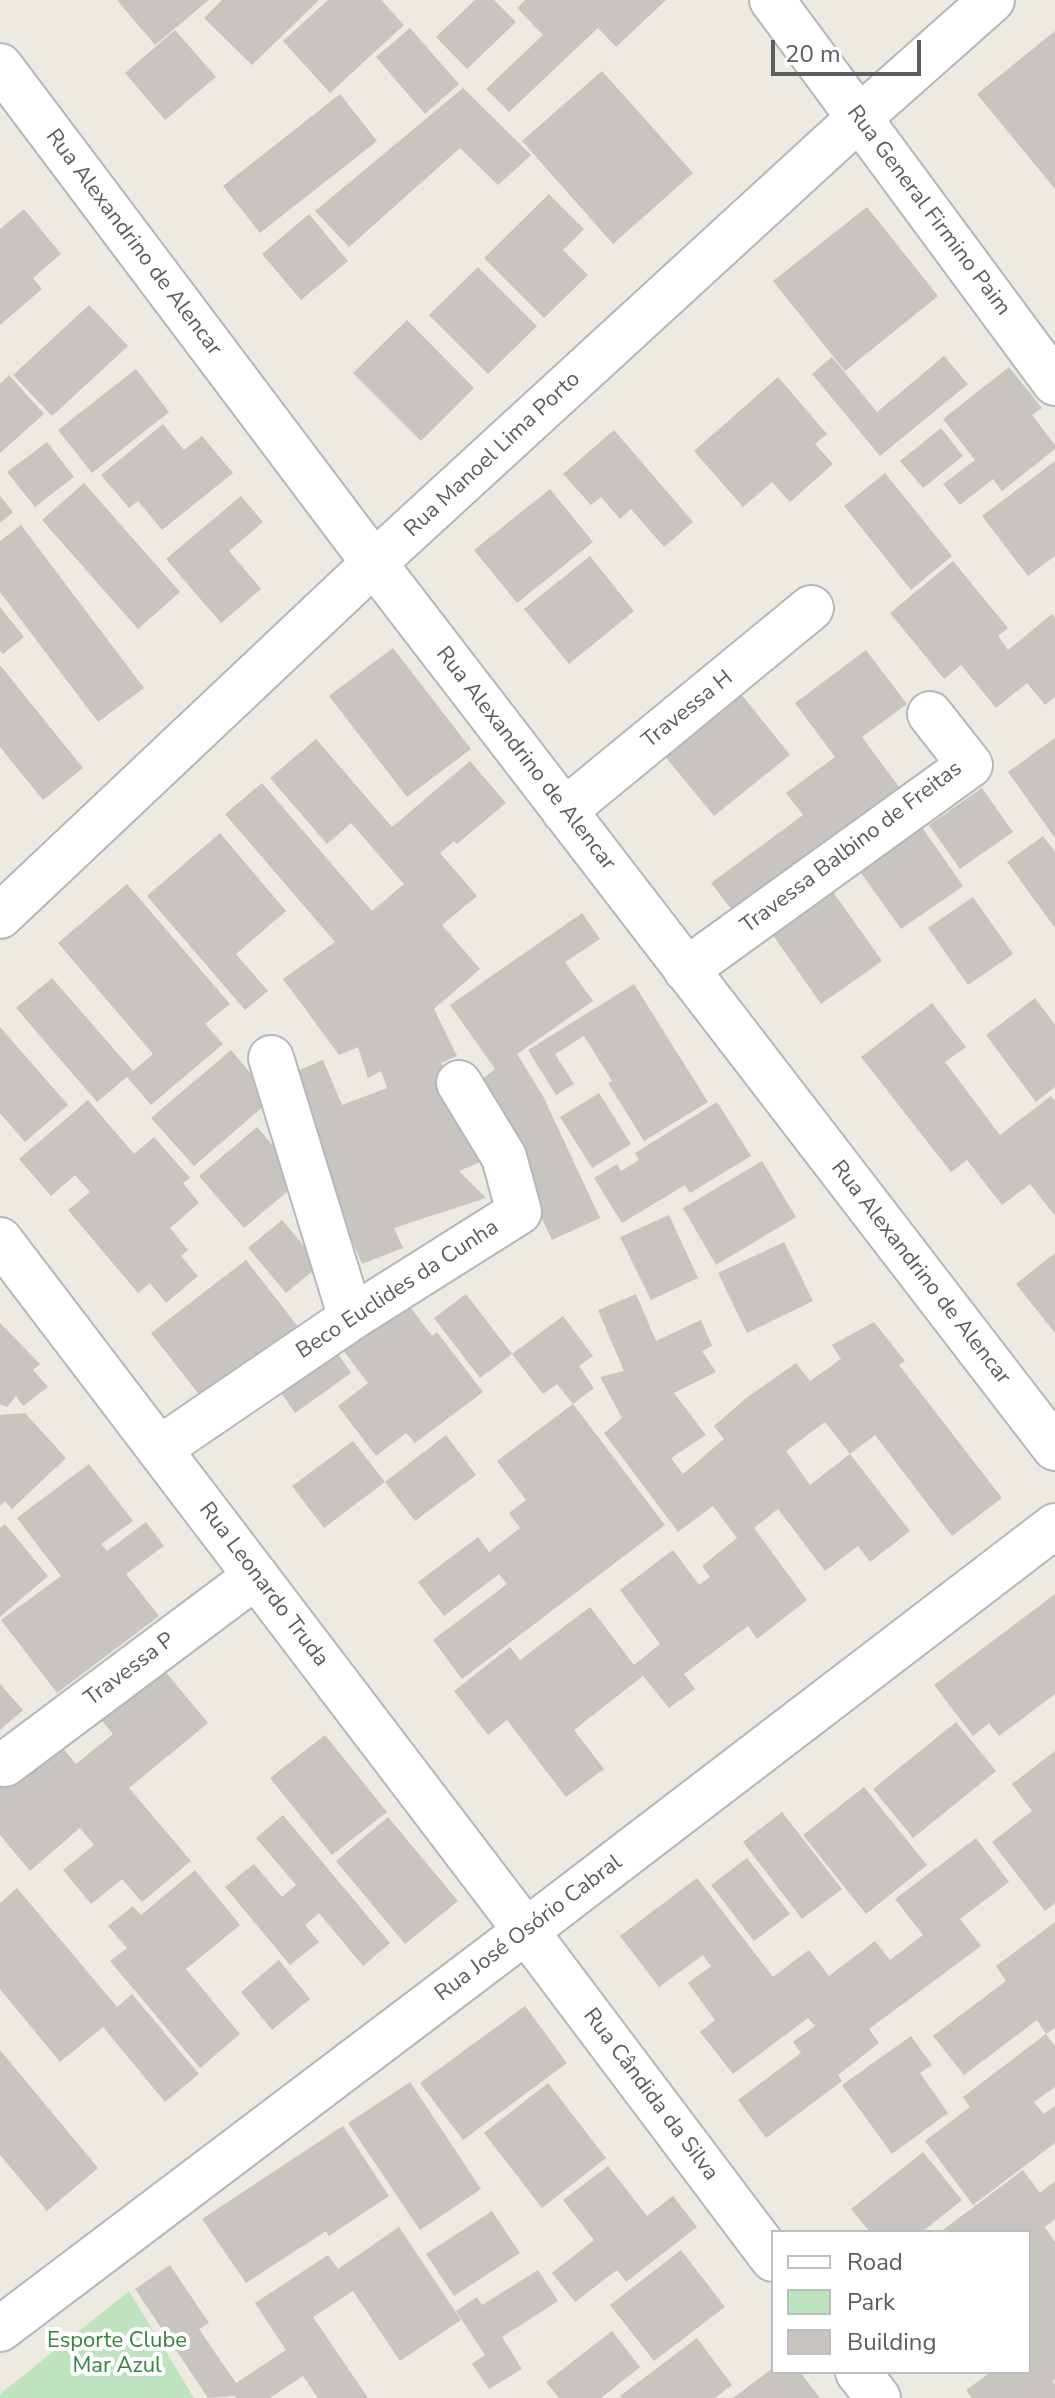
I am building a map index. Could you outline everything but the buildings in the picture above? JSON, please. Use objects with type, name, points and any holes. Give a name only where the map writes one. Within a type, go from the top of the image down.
[{"type":"street","name":"Rua General Firmino Paim","points":[[772,0],[1055,383]]},
{"type":"street","name":"Rua Manoel Lima Porto","points":[[0,916],[374,563],[992,0]]},
{"type":"street","name":"Rua Alexandrino de Alencar","points":[[0,66],[374,563],[1055,1448]]},
{"type":"street","name":"Travessa H","points":[[564,811],[811,608]]},
{"type":"street","name":"Travessa Balbino de Freitas","points":[[686,970],[970,765],[930,714]]},
{"type":"street","points":[[271,1058],[351,1318]]},
{"type":"street","name":"Beco Euclides da Cunha","points":[[159,1449],[351,1318],[519,1212],[504,1157],[459,1083]]},
{"type":"street","name":"Rua Leonardo Truda","points":[[0,1240],[526,1931]]},
{"type":"street","name":"Rua José Osório Cabral","points":[[0,2329],[1055,1526]]},
{"type":"street","name":"Travessa P","points":[[5,1764],[256,1576]]},
{"type":"street","name":"Rua Cândida da Silva","points":[[526,1931],[771,2256]]},
{"type":"street","points":[[860,2374],[878,2398]]},
{"type":"green space","name":"Esporte Clube Mar Azul","points":[[129,2291],[194,2398],[0,2398],[0,2394]]}]
